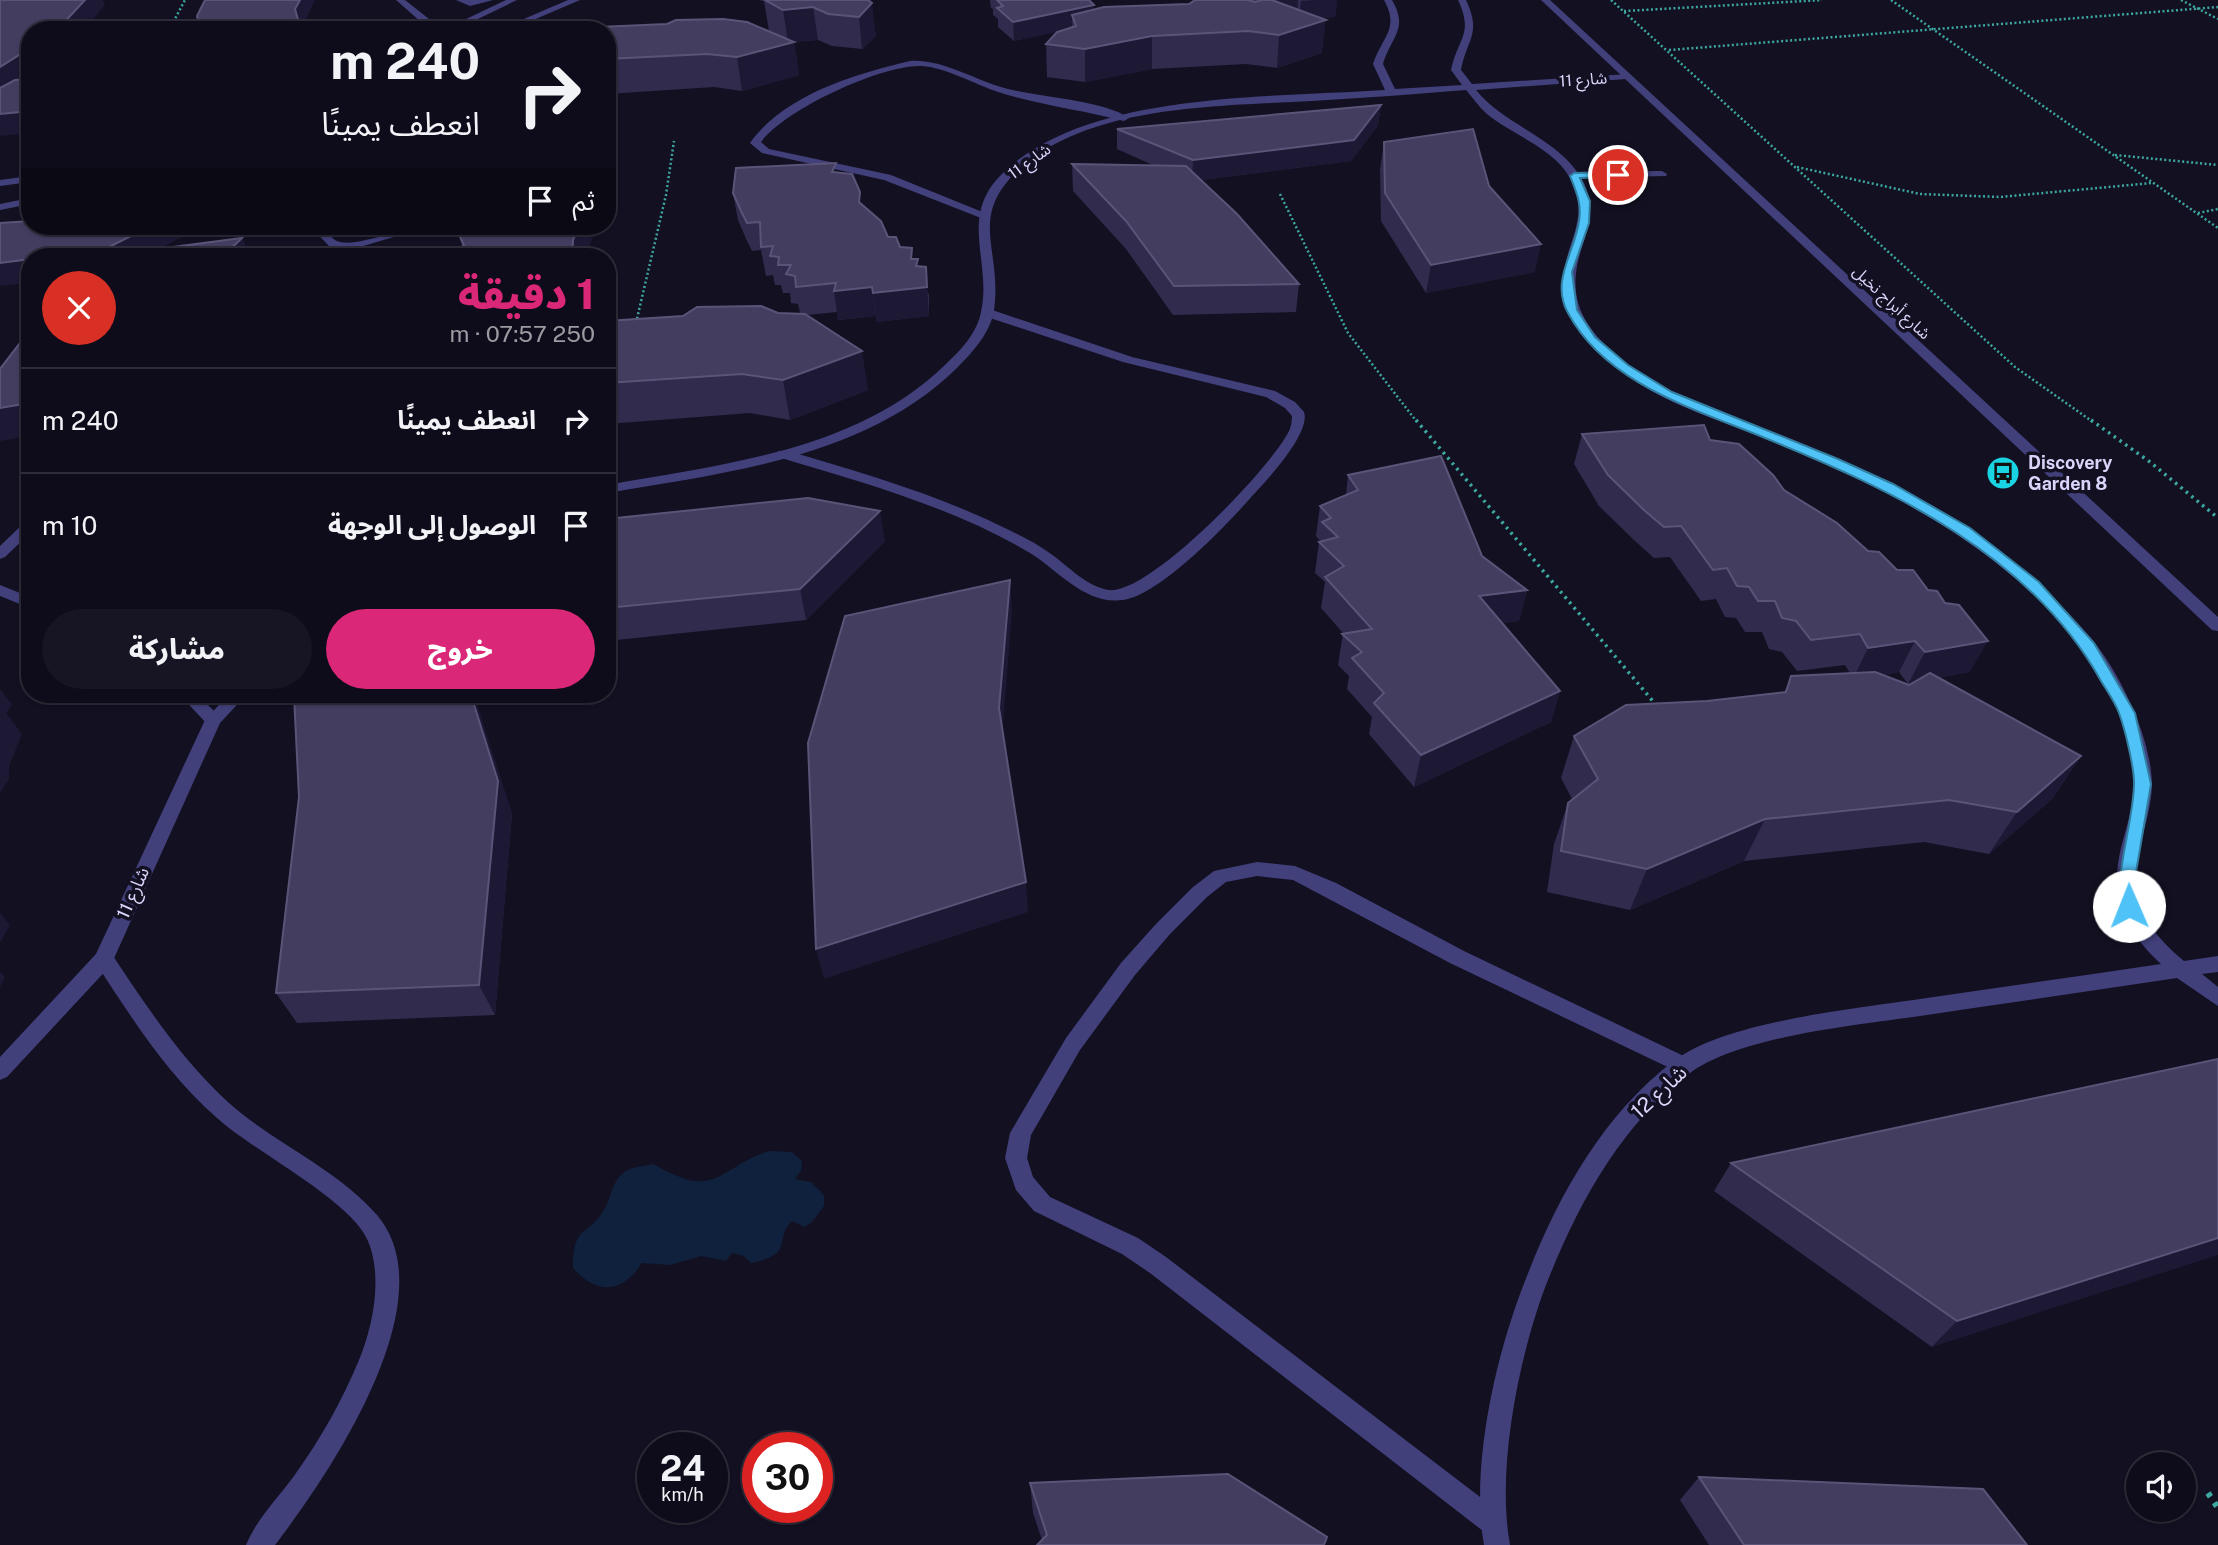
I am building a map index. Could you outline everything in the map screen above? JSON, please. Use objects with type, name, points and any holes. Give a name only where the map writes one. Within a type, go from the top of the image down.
[{"type":"street","points":[[400,0],[426,21]]},
{"type":"street","points":[[460,0],[470,3],[489,0]]},
{"type":"street","points":[[467,21],[513,0]]},
{"type":"street","points":[[524,21],[576,0]]},
{"type":"street","points":[[1388,0],[1397,22],[1394,37],[1385,46],[1378,64],[1391,92]]},
{"type":"street","points":[[1462,0],[1471,17],[1471,39],[1456,70],[1490,110],[1543,144],[1574,176],[1585,201],[1584,223],[1567,272],[1572,310],[1591,339],[1624,368],[1668,394],[1834,461],[1889,487],[1966,531],[2034,585],[2089,646],[2127,713],[2143,784],[2127,878],[2129,906],[2146,937],[2180,970],[2218,998]]},
{"type":"street","name":"شارع أبراج نخيل","points":[[1545,0],[2218,626]]},
{"type":"street","points":[[616,487],[783,454],[839,436],[885,416],[923,393],[953,367],[974,341],[988,313],[989,284],[981,215],[887,177],[766,151],[755,142],[776,122],[820,96],[882,69],[912,62],[926,62],[1004,91],[1124,118]]},
{"type":"street","name":"شارع 11","points":[[981,215],[999,183],[1025,159],[1075,133],[1124,118],[1175,109],[1626,76]]},
{"type":"street","points":[[1574,176],[1662,174]]},
{"type":"street","points":[[0,183],[21,180]]},
{"type":"street","points":[[0,206],[21,202]]},
{"type":"street","points":[[322,235],[327,241],[353,246],[393,235]]},
{"type":"street","points":[[783,454],[884,484],[971,517],[1038,552],[1090,589],[1120,595],[1135,592],[1203,541],[1240,505],[1297,430],[1299,415],[1290,405],[1270,394],[1129,362],[1053,339],[988,313]]},
{"type":"street","points":[[0,554],[21,534]]},
{"type":"street","points":[[0,590],[21,599]]},
{"type":"street","points":[[196,703],[213,720]]},
{"type":"street","name":"شارع 11","points":[[0,1071],[104,959],[213,720],[230,703]]},
{"type":"street","points":[[1492,1522],[1130,1245],[1042,1204],[1024,1182],[1016,1158],[1021,1133],[1073,1044],[1128,969],[1163,929],[1199,892],[1221,876],[1257,869],[1295,873],[1329,888],[1468,963],[1683,1065]]},
{"type":"street","points":[[104,959],[157,1041],[197,1085],[237,1122],[338,1194],[364,1217],[380,1238],[388,1274],[387,1309],[359,1391],[311,1478],[259,1545]]},
{"type":"street","name":"شارع 12","points":[[1497,1545],[1492,1522],[1499,1410],[1521,1321],[1550,1242],[1588,1174],[1632,1115],[1683,1065],[1743,1041],[1807,1024],[2218,964]]},
{"type":"path","points":[[174,21],[185,0]]},
{"type":"path","points":[[1611,0],[2015,367],[2150,462],[2218,518]]},
{"type":"path","points":[[1624,11],[1822,0]]},
{"type":"path","points":[[1891,0],[2218,228]]},
{"type":"path","points":[[2181,0],[2218,19]]},
{"type":"path","points":[[1668,51],[2218,7]]},
{"type":"path","points":[[635,327],[666,195],[674,141]]},
{"type":"path","points":[[2115,154],[2218,166]]},
{"type":"path","points":[[1796,167],[1920,194],[2000,197],[2154,183]]},
{"type":"path","points":[[1280,194],[1348,332],[1434,444],[1659,708]]},
{"type":"path","points":[[2197,213],[2218,209]]},
{"type":"path","points":[[2208,1493],[2218,1508]]},
{"type":"water","points":[[768,1151],[792,1152],[802,1161],[801,1171],[795,1179],[811,1182],[824,1195],[824,1206],[812,1222],[804,1227],[792,1221],[784,1234],[779,1251],[774,1255],[751,1263],[744,1256],[732,1253],[726,1261],[701,1256],[670,1265],[642,1263],[626,1281],[609,1287],[591,1283],[573,1268],[579,1236],[599,1217],[618,1178],[625,1172],[653,1164],[674,1175],[703,1181],[714,1179]]},
{"type":"building","points":[[0,0],[85,0],[65,21],[21,21],[21,54],[0,67]]},
{"type":"building","points":[[205,0],[300,0],[295,9],[298,21],[198,21],[197,16]]},
{"type":"building","points":[[765,0],[868,0],[872,3],[859,17],[828,14],[813,7],[783,10]]},
{"type":"building","points":[[997,0],[1089,0],[1094,5],[1013,22],[997,8],[1003,6]]},
{"type":"building","points":[[1195,0],[1272,0],[1326,20],[1279,35],[1248,31],[1152,36],[1085,49],[1046,44],[1057,32],[1076,26],[1072,15],[1104,7],[1189,4]]},
{"type":"building","points":[[723,19],[747,22],[794,42],[737,57],[707,54],[616,59],[616,26],[667,24],[676,20]]},
{"type":"building","points":[[21,80],[21,112],[0,114],[0,88]]},
{"type":"building","points":[[1381,105],[1354,140],[1193,160],[1117,129]]},
{"type":"building","points":[[1473,129],[1489,186],[1541,244],[1431,265],[1385,193],[1384,142]]},
{"type":"building","points":[[836,163],[832,172],[852,174],[860,192],[859,202],[881,221],[888,237],[896,237],[900,247],[912,248],[911,259],[918,259],[916,266],[926,267],[927,287],[873,293],[872,287],[834,291],[836,283],[796,287],[795,276],[786,274],[791,265],[778,265],[779,257],[770,256],[773,246],[761,247],[760,222],[747,223],[733,193],[736,168]]},
{"type":"building","points":[[1072,164],[1186,166],[1237,214],[1299,284],[1174,286],[1126,221]]},
{"type":"building","points":[[21,222],[21,235],[133,235],[107,248],[21,248],[21,260],[0,263],[0,223]]},
{"type":"building","points":[[459,235],[575,235],[573,248],[458,248],[464,246]]},
{"type":"building","points":[[242,238],[231,248],[166,248]]},
{"type":"building","points":[[761,306],[778,313],[805,314],[862,351],[783,380],[742,374],[616,382],[616,320],[683,316],[697,307]]},
{"type":"building","points":[[21,342],[21,404],[0,408],[0,369]]},
{"type":"building","points":[[1704,425],[1710,440],[1739,444],[1773,475],[1784,490],[1837,523],[1868,551],[1879,552],[1897,570],[1913,570],[1928,590],[1937,591],[1945,603],[1959,605],[1988,641],[1925,652],[1915,641],[1868,648],[1860,634],[1811,640],[1796,621],[1782,618],[1775,601],[1758,601],[1749,587],[1737,586],[1727,568],[1713,570],[1681,526],[1664,527],[1645,511],[1608,475],[1582,434]]},
{"type":"building","points":[[1441,456],[1482,556],[1527,590],[1479,596],[1560,691],[1421,755],[1374,703],[1384,693],[1352,658],[1362,652],[1342,634],[1372,629],[1325,577],[1344,566],[1319,542],[1338,537],[1322,522],[1331,518],[1320,506],[1358,490],[1348,475]]},
{"type":"building","points":[[808,498],[880,511],[800,589],[616,607],[616,518]]},
{"type":"building","points":[[1010,580],[999,708],[1026,882],[816,949],[808,743],[845,616]]},
{"type":"building","points":[[1875,672],[1909,685],[1930,673],[2081,756],[2017,812],[1949,800],[1765,819],[1647,869],[1561,851],[1568,803],[1598,779],[1574,736],[1626,705],[1707,701],[1786,692],[1791,676]]},
{"type":"building","points":[[294,703],[474,703],[498,781],[479,985],[276,993],[299,797]]},
{"type":"building","points":[[2218,1059],[2218,1238],[1957,1321],[1731,1163]]},
{"type":"building","points":[[1228,1474],[1327,1537],[1324,1545],[1037,1545],[1047,1535],[1030,1483]]},
{"type":"building","points":[[1699,1477],[1983,1489],[2027,1545],[1744,1545]]},
{"type":"place","name":"Discovery Garden 8","points":[[2003,473]]},
{"type":"route","points":[[1618,175],[1574,176],[1585,201],[1584,223],[1567,272],[1572,310],[1591,339],[1624,368],[1668,394],[1722,419],[1834,461],[1889,487],[1966,531],[2034,585],[2089,646],[2127,713],[2143,784],[2127,878],[2129,906]]}]
